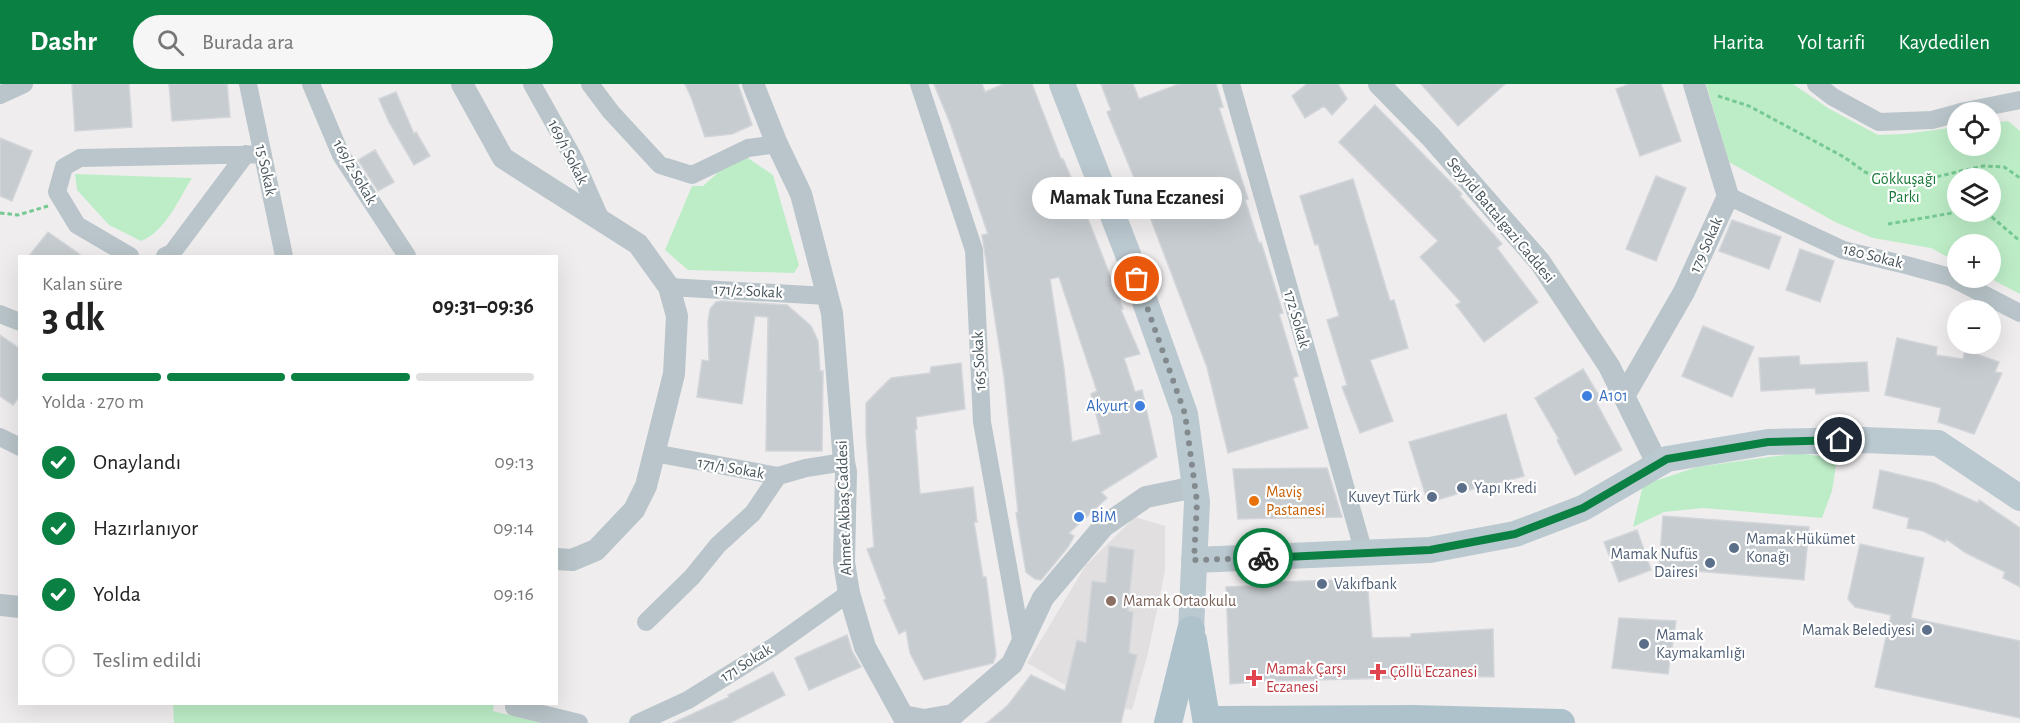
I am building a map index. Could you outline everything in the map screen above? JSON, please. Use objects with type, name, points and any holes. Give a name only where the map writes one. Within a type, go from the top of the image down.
[{"type":"main road","points":[[1062,84],[1129,257],[1185,414],[1197,502],[1191,630],[1168,723]]},
{"type":"main road","points":[[1194,560],[1430,550],[1515,534],[1583,508],[1667,459],[1768,442],[1864,440],[1938,443],[2020,498]]},
{"type":"main road","points":[[1191,630],[1209,720]]},
{"type":"main road","points":[[1168,723],[1183,713],[1199,714],[1209,720],[1424,719],[1561,723]]},
{"type":"street","points":[[0,95],[24,84]]},
{"type":"street","name":"15 Sokak","points":[[248,84],[254,154],[284,255]]},
{"type":"street","name":"169/2 Sokak","points":[[311,84],[342,155],[406,255]]},
{"type":"street","points":[[462,84],[503,158],[638,243],[669,287],[677,316],[674,374],[646,486],[634,510],[596,550],[572,560],[558,559]]},
{"type":"street","name":"169/1 Sokak","points":[[532,84],[574,159],[601,220]]},
{"type":"street","points":[[590,84],[611,112],[660,165],[692,175],[748,148],[777,144]]},
{"type":"street","name":"Ahmet Akbaş Caddesi","points":[[753,84],[777,144],[801,194],[832,313],[846,472],[844,562],[849,594],[865,647],[897,719],[924,720],[953,715],[1012,664],[1043,598],[1104,526],[1146,496],[1195,488]]},
{"type":"street","name":"165 Sokak","points":[[919,84],[974,250],[982,422],[1022,644]]},
{"type":"street","name":"172 Sokak","points":[[1231,84],[1364,553]]},
{"type":"street","name":"Seyyid Battalgazi Caddesi","points":[[1379,84],[1431,137],[1540,262],[1609,366],[1658,465]]},
{"type":"street","points":[[1816,84],[1833,97],[1879,122],[1932,120],[1947,116]]},
{"type":"street","name":"179 Sokak","points":[[1624,396],[1684,292],[1728,196],[1695,86]]},
{"type":"street","points":[[2001,103],[2020,99]]},
{"type":"street","points":[[128,255],[76,225],[57,192],[64,167],[80,158],[254,154]]},
{"type":"street","points":[[167,255],[172,253],[254,154]]},
{"type":"street","name":"180 Sokak","points":[[1728,196],[1843,250],[1950,277],[2020,313]]},
{"type":"street","name":"171/2 Sokak","points":[[669,287],[827,296]]},
{"type":"street","points":[[0,314],[18,321]]},
{"type":"street","points":[[0,437],[18,446]]},
{"type":"street","name":"171/1 Sokak","points":[[654,453],[777,476],[806,468],[844,462]]},
{"type":"street","points":[[646,622],[692,578],[718,544],[753,513],[777,476]]},
{"type":"street","name":"171 Sokak","points":[[638,723],[688,700],[773,647],[849,594]]},
{"type":"street","points":[[0,605],[18,607]]},
{"type":"street","points":[[514,706],[579,723]]},
{"type":"path","points":[[1695,86],[1749,106],[1878,178],[1918,181],[1983,166],[2004,167],[2020,178]]},
{"type":"path","points":[[0,213],[18,215],[63,201]]},
{"type":"path","points":[[1888,224],[1947,214]]},
{"type":"path","points":[[1998,222],[2020,241]]},
{"type":"shaded area","name":"Mamak Ortaokulu","points":[[1135,517],[1165,526],[1165,571],[1148,653],[1132,710],[1074,697],[1072,689],[1027,663],[1086,565]]},
{"type":"green space","name":"Gökkuşağı Parkı","points":[[1706,84],[1793,84],[1828,108],[1878,135],[1947,128],[1947,156],[2001,156],[2001,122],[2008,121],[2020,131],[2020,294],[2001,284],[2001,234],[1947,234],[1947,257],[1931,248],[1873,238],[1835,222],[1729,162]]},
{"type":"green space","points":[[748,158],[773,175],[799,265],[794,273],[688,270],[665,250],[692,186],[703,186],[723,168]]},
{"type":"green space","points":[[75,174],[192,178],[164,223],[150,237],[141,241],[109,225],[77,190]]},
{"type":"green space","points":[[1799,453],[1837,459],[1832,491],[1822,518],[1703,508],[1664,512],[1633,527],[1643,485],[1697,467]]},
{"type":"green space","points":[[173,705],[494,705],[493,711],[542,723],[174,723]]},
{"type":"building","points":[[72,84],[129,84],[132,127],[75,131]]},
{"type":"building","points":[[169,84],[227,84],[230,117],[172,121]]},
{"type":"building","points":[[685,84],[738,84],[752,125],[732,134],[705,137]]},
{"type":"building","points":[[934,84],[982,84],[985,92],[1004,84],[1032,84],[1061,159],[1078,193],[1123,309],[1121,310],[1140,354],[1124,358],[1135,392],[1142,390],[1157,457],[1101,492],[1107,498],[1069,533],[1074,536],[1068,547],[1041,580],[1035,579],[1026,572],[1016,513],[1018,512],[1004,377],[982,235],[988,234],[950,123]],"holes":[[[1059,277],[1097,391],[1091,394],[1101,434],[1072,442],[1064,369],[1050,279]]]},
{"type":"building","points":[[1101,84],[1133,84],[1139,99],[1179,84],[1216,84],[1223,107],[1219,108],[1248,199],[1245,200],[1283,313],[1279,314],[1298,376],[1293,378],[1308,428],[1228,453],[1207,367],[1147,209],[1107,112],[1111,110]]},
{"type":"building","points":[[1307,84],[1338,84],[1347,99],[1332,115],[1324,106],[1305,118],[1292,96]]},
{"type":"building","points":[[1421,84],[1505,84],[1458,126]]},
{"type":"building","points":[[1630,84],[1661,84],[1681,141],[1640,156],[1616,89]]},
{"type":"building","points":[[396,92],[414,134],[416,132],[430,156],[414,165],[389,122],[379,99]]},
{"type":"building","points":[[1375,105],[1462,194],[1460,196],[1502,244],[1497,248],[1538,302],[1484,342],[1456,305],[1461,302],[1420,257],[1438,241],[1339,142]]},
{"type":"building","points":[[0,138],[32,151],[12,201],[0,196]]},
{"type":"building","points":[[375,150],[394,182],[378,191],[358,160]]},
{"type":"building","points":[[1656,176],[1686,188],[1656,261],[1626,249]]},
{"type":"building","points":[[1353,179],[1390,301],[1394,300],[1408,348],[1370,360],[1393,421],[1360,433],[1342,387],[1347,385],[1327,320],[1339,316],[1318,244],[1315,245],[1300,196]]},
{"type":"building","points":[[1732,220],[1781,237],[1769,269],[1719,251]]},
{"type":"building","points":[[48,232],[81,255],[30,255]]},
{"type":"building","points":[[1800,249],[1834,261],[1820,302],[1786,290]]},
{"type":"building","points":[[716,302],[787,305],[811,326],[818,341],[820,371],[823,371],[822,451],[766,451],[768,317],[755,316],[742,404],[697,397],[702,360],[709,361],[710,309]]},
{"type":"building","points":[[1703,326],[1754,347],[1732,397],[1682,376]]},
{"type":"building","points":[[0,335],[18,348],[18,399],[13,405],[0,396]]},
{"type":"building","points":[[1897,338],[1937,347],[1936,355],[1963,359],[1964,354],[1976,354],[1999,362],[1995,372],[2002,373],[1974,434],[1938,422],[1941,408],[1885,395]]},
{"type":"building","points":[[1799,356],[1800,365],[1867,362],[1869,391],[1816,394],[1815,388],[1761,391],[1759,358]]},
{"type":"building","points":[[961,363],[965,409],[916,417],[920,494],[973,487],[977,522],[974,522],[983,577],[986,577],[996,655],[993,663],[924,680],[910,653],[906,630],[899,634],[884,600],[886,599],[867,549],[874,547],[866,403],[891,378],[930,373],[931,367]]},
{"type":"building","points":[[1583,369],[1601,399],[1596,402],[1622,450],[1575,475],[1557,440],[1559,439],[1535,398]]},
{"type":"building","points":[[1506,414],[1524,476],[1485,487],[1485,485],[1428,503],[1409,442]]},
{"type":"building","points":[[1327,468],[1342,517],[1238,519],[1233,469]]},
{"type":"building","points":[[1880,470],[1934,483],[1978,503],[1979,500],[2020,528],[2020,587],[2003,578],[2005,572],[1966,553],[1946,539],[1945,542],[1923,531],[1907,528],[1909,518],[1873,508]]},
{"type":"building","name":"Mamak Hükümet Konağı","points":[[1663,516],[1809,527],[1804,580],[1659,568]]},
{"type":"building","points":[[1637,530],[1651,570],[1619,582],[1604,542]]},
{"type":"building","name":"Mamak Belediyesi","points":[[1860,544],[1924,558],[1911,618],[2020,641],[2020,718],[1875,687],[1891,615],[1855,607],[1848,599]]},
{"type":"building","points":[[1109,546],[1134,550],[1128,611],[1133,612],[1129,653],[1137,655],[1121,723],[987,723],[1008,705],[1031,675],[1065,691],[1077,640],[1086,643],[1092,581],[1106,583]]},
{"type":"building","points":[[1367,579],[1372,638],[1411,637],[1411,634],[1493,629],[1494,677],[1396,675],[1396,678],[1230,684],[1226,587],[1274,585],[1274,582]]},
{"type":"building","name":"Mamak Kaymakamlığı","points":[[1619,618],[1676,621],[1668,674],[1612,668]]},
{"type":"building","points":[[847,635],[852,651],[861,667],[809,690],[795,658]]},
{"type":"building","points":[[773,672],[785,695],[730,723],[673,723],[729,697],[728,695]]},
{"type":"way so far","points":[[1137,279],[1185,414],[1197,502],[1194,560],[1263,558]]},
{"type":"place","name":"Mamak Tuna Eczanesi","points":[[1137,279]]},
{"type":"place","name":"A101","points":[[1587,396]]},
{"type":"place","name":"Akyurt","points":[[1140,406]]},
{"type":"place","name":"Yapı Kredi","points":[[1462,488]]},
{"type":"place","name":"Kuveyt Türk","points":[[1432,497]]},
{"type":"place","name":"Maviş Pastanesi","points":[[1254,501]]},
{"type":"place","name":"BİM","points":[[1079,517]]},
{"type":"place","name":"Mamak Hükümet Konağı","points":[[1734,548]]},
{"type":"place","name":"Mamak Nufüs Dairesi","points":[[1710,563]]},
{"type":"place","name":"Vakıfbank","points":[[1322,584]]},
{"type":"place","name":"Mamak Ortaokulu","points":[[1111,601]]},
{"type":"place","name":"Mamak Belediyesi","points":[[1927,630]]},
{"type":"place","name":"Mamak Kaymakamlığı","points":[[1644,644]]},
{"type":"place","name":"Çöllü Eczanesi","points":[[1378,672]]},
{"type":"place","name":"Mamak Çarşı Eczanesi","points":[[1254,678]]},
{"type":"route","points":[[1263,558],[1430,550],[1515,534],[1583,508],[1667,459],[1768,442],[1840,440]]}]
